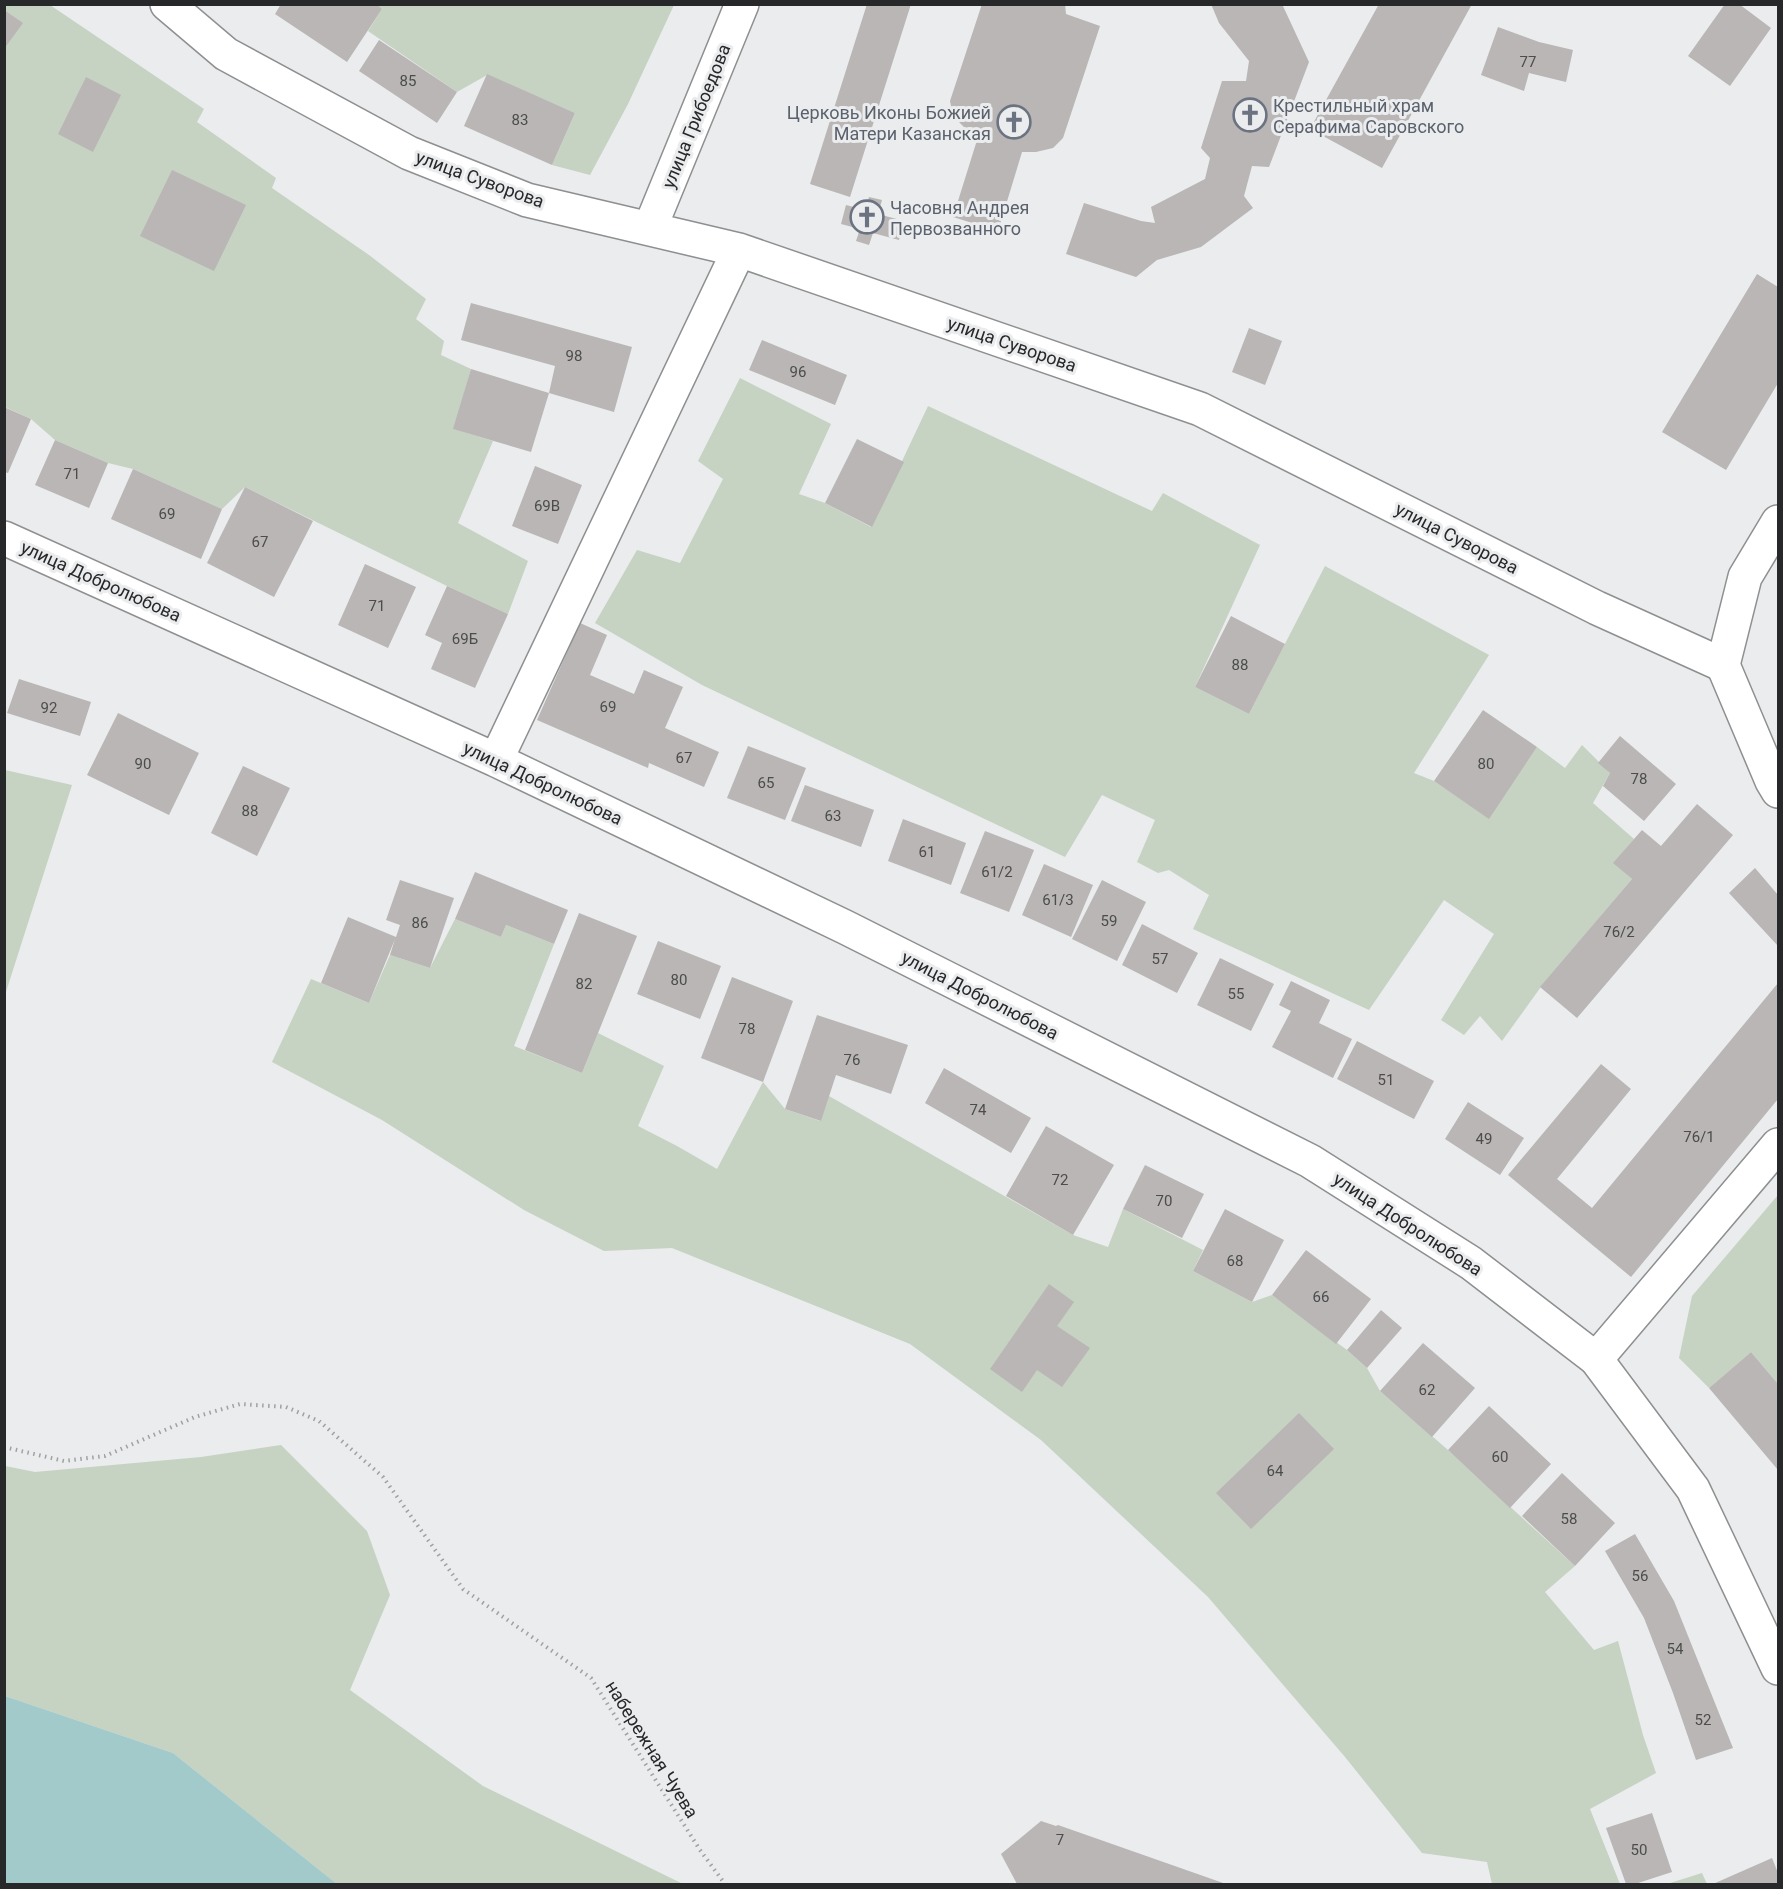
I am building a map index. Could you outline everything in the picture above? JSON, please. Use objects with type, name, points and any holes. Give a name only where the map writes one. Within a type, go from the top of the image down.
[{"type":"street","name":"улица Суворова","points":[[167,4],[226,54],[409,153],[527,200],[740,250],[1200,409],[1597,608],[1724,665]]},
{"type":"street","name":"улица Грибоедова","points":[[650,228],[742,4]]},
{"type":"street","points":[[496,760],[740,250]]},
{"type":"street","points":[[1779,522],[1745,577],[1724,665],[1772,781],[1779,791]]},
{"type":"street","name":"улица Добролюбова","points":[[4,538],[496,760],[845,927],[1310,1161],[1471,1263],[1596,1359],[1694,1489],[1779,1668]]},
{"type":"street","points":[[1596,1359],[1779,1145]]},
{"type":"path","name":"набережная Чуева","points":[[4,1447],[64,1461],[105,1456],[195,1417],[240,1404],[286,1407],[319,1421],[383,1477],[463,1589],[591,1678],[700,1850],[725,1884]]},
{"type":"green space","points":[[5,5],[50,5],[204,109],[197,122],[276,178],[272,188],[369,255],[426,299],[416,319],[444,341],[441,355],[471,369],[454,429],[493,441],[458,523],[528,561],[508,614],[245,487],[222,509],[133,469],[108,463],[55,440],[31,419],[5,407]]},
{"type":"green space","points":[[376,5],[674,5],[628,104],[590,175],[552,165],[575,113],[487,75],[457,92],[368,31],[382,9]]},
{"type":"green space","points":[[740,378],[831,424],[799,494],[825,503],[871,527],[928,406],[1152,511],[1163,493],[1260,545],[1195,687],[1249,714],[1325,566],[1489,655],[1414,773],[1434,781],[1489,818],[1537,747],[1565,768],[1582,745],[1610,773],[1593,803],[1634,839],[1614,863],[1632,879],[1543,984],[1502,1041],[1480,1016],[1464,1035],[1441,1020],[1494,934],[1444,900],[1369,1010],[1193,929],[1209,895],[1169,870],[1158,873],[1137,862],[1155,820],[1102,795],[1065,857],[702,685],[595,623],[637,550],[680,563],[723,479],[698,461]]},
{"type":"green space","points":[[4,770],[72,785],[5,995]]},
{"type":"green space","points":[[455,919],[501,937],[506,925],[554,944],[514,1046],[582,1073],[598,1033],[664,1066],[638,1126],[717,1169],[763,1082],[785,1109],[820,1121],[829,1096],[1073,1235],[1108,1247],[1123,1209],[1203,1250],[1193,1271],[1252,1302],[1272,1295],[1347,1350],[1367,1368],[1380,1391],[1575,1566],[1545,1592],[1594,1650],[1618,1641],[1643,1735],[1656,1773],[1590,1809],[1620,1884],[1492,1884],[1487,1862],[1422,1853],[1345,1757],[1208,1597],[1041,1440],[910,1344],[672,1248],[604,1251],[524,1210],[382,1120],[272,1062],[311,979],[369,1003],[390,955],[430,968]]},
{"type":"green space","points":[[1778,1195],[1778,1384],[1751,1352],[1709,1388],[1679,1358],[1692,1296]]},
{"type":"green space","points":[[281,1445],[367,1531],[390,1595],[350,1690],[483,1786],[683,1884],[337,1884],[173,1753],[5,1696],[5,1466],[35,1472],[201,1457]]},
{"type":"green space","points":[[1702,1873],[1707,1884],[1667,1884]]},
{"type":"water","points":[[5,1696],[173,1753],[337,1884],[5,1884]]},
{"type":"building","points":[[281,4],[376,4],[382,9],[347,62],[275,14]]},
{"type":"building","points":[[867,4],[911,4],[850,197],[810,184]]},
{"type":"building","name":"Церковь Иконы Божией Матери Казанская","points":[[982,4],[1065,4],[1066,14],[1100,26],[1063,138],[1053,148],[1022,152],[998,231],[953,217],[978,137],[953,116],[950,101]]},
{"type":"building","name":"Крестильный храм Серафима Саровского","points":[[1211,4],[1282,4],[1309,62],[1269,167],[1252,166],[1244,196],[1253,208],[1201,247],[1157,260],[1136,277],[1066,254],[1084,203],[1141,221],[1155,223],[1151,207],[1205,179],[1210,158],[1201,148],[1222,81],[1246,81],[1249,61],[1219,23]]},
{"type":"building","points":[[1379,4],[1472,4],[1382,168],[1310,129]]},
{"type":"building","points":[[1725,4],[1739,4],[1771,28],[1730,86],[1688,56]]},
{"type":"building","points":[[4,10],[23,23],[4,49]]},
{"type":"building","points":[[1498,27],[1539,42],[1573,50],[1566,82],[1529,73],[1524,91],[1481,75]]},
{"type":"building","points":[[379,40],[457,92],[437,123],[359,71]]},
{"type":"building","points":[[487,74],[575,113],[552,165],[464,126]]},
{"type":"building","points":[[86,77],[121,95],[93,152],[58,134]]},
{"type":"building","points":[[172,170],[246,205],[214,271],[140,236]]},
{"type":"building","name":"Часовня Андрея Первозванного","points":[[869,197],[882,200],[878,214],[904,221],[899,240],[873,233],[869,245],[856,241],[860,229],[841,224],[846,205],[865,210]]},
{"type":"building","points":[[1757,274],[1778,287],[1778,383],[1726,470],[1662,432]]},
{"type":"building","points":[[471,303],[632,347],[614,412],[549,393],[555,366],[461,340]]},
{"type":"building","points":[[1249,328],[1282,341],[1265,385],[1232,372]]},
{"type":"building","points":[[762,340],[847,375],[835,405],[749,370]]},
{"type":"building","points":[[471,369],[549,393],[531,452],[453,429]]},
{"type":"building","points":[[4,407],[31,419],[8,473],[4,472]]},
{"type":"building","points":[[857,439],[904,462],[872,527],[825,503]]},
{"type":"building","points":[[55,440],[108,463],[89,508],[35,485]]},
{"type":"building","points":[[535,466],[582,485],[558,544],[512,526]]},
{"type":"building","points":[[133,469],[222,509],[201,559],[111,519]]},
{"type":"building","points":[[245,487],[313,521],[274,597],[207,563]]},
{"type":"building","points":[[365,564],[416,587],[388,648],[338,625]]},
{"type":"building","points":[[447,586],[508,614],[475,688],[431,669],[442,643],[425,635]]},
{"type":"building","points":[[1231,616],[1285,644],[1249,714],[1195,687]]},
{"type":"building","points":[[580,623],[607,635],[590,675],[634,694],[644,670],[683,687],[665,728],[719,752],[704,787],[649,763],[648,768],[537,720]]},
{"type":"building","points":[[19,679],[91,702],[80,736],[7,713]]},
{"type":"building","points":[[1483,710],[1537,747],[1489,819],[1434,781]]},
{"type":"building","points":[[118,713],[199,753],[169,815],[87,775]]},
{"type":"building","points":[[1620,736],[1676,784],[1644,821],[1603,786],[1610,773],[1598,763]]},
{"type":"building","points":[[748,746],[806,768],[785,820],[727,798]]},
{"type":"building","points":[[243,766],[290,788],[257,856],[211,833]]},
{"type":"building","points":[[805,785],[874,810],[861,847],[791,821]]},
{"type":"building","points":[[1697,804],[1733,835],[1577,1018],[1540,987],[1632,879],[1613,863],[1642,830],[1661,846]]},
{"type":"building","points":[[903,819],[966,843],[951,885],[888,861]]},
{"type":"building","points":[[985,831],[1034,850],[1009,912],[960,893]]},
{"type":"building","points":[[1044,864],[1093,885],[1071,937],[1022,915]]},
{"type":"building","points":[[1755,868],[1778,895],[1778,946],[1729,893]]},
{"type":"building","points":[[475,872],[568,910],[554,944],[506,925],[501,937],[455,919]]},
{"type":"building","points":[[400,880],[454,898],[430,968],[390,955],[395,939],[369,1003],[321,983],[348,917],[396,937],[400,925],[386,920]]},
{"type":"building","points":[[1102,880],[1146,902],[1117,961],[1072,939]]},
{"type":"building","points":[[579,913],[637,936],[582,1073],[525,1050]]},
{"type":"building","points":[[1142,924],[1198,953],[1177,993],[1122,965]]},
{"type":"building","points":[[658,941],[721,966],[700,1019],[637,994]]},
{"type":"building","points":[[1220,958],[1274,984],[1251,1031],[1197,1005]]},
{"type":"building","points":[[732,977],[793,1001],[763,1082],[701,1058]]},
{"type":"building","points":[[1291,981],[1330,1000],[1319,1023],[1352,1039],[1333,1078],[1272,1047],[1291,1011],[1279,1005]]},
{"type":"building","points":[[1778,983],[1778,1099],[1631,1277],[1508,1175],[1601,1064],[1631,1089],[1557,1179],[1592,1208]]},
{"type":"building","points":[[817,1015],[908,1045],[891,1094],[836,1075],[821,1121],[785,1109]]},
{"type":"building","points":[[1357,1041],[1434,1081],[1414,1119],[1337,1079]]},
{"type":"building","points":[[944,1068],[1031,1118],[1011,1153],[925,1103]]},
{"type":"building","points":[[1468,1102],[1524,1138],[1500,1175],[1445,1139]]},
{"type":"building","points":[[1046,1126],[1114,1165],[1073,1235],[1006,1196]]},
{"type":"building","points":[[1145,1165],[1204,1194],[1182,1238],[1123,1209]]},
{"type":"building","points":[[1225,1209],[1284,1240],[1252,1302],[1193,1271]]},
{"type":"building","points":[[1306,1250],[1371,1299],[1336,1344],[1272,1295]]},
{"type":"building","points":[[1049,1284],[1074,1302],[1057,1326],[1090,1348],[1062,1387],[1037,1370],[1022,1392],[990,1369]]},
{"type":"building","points":[[1381,1310],[1402,1328],[1367,1368],[1347,1350]]},
{"type":"building","points":[[1423,1343],[1475,1388],[1432,1437],[1380,1391]]},
{"type":"building","points":[[1751,1352],[1778,1384],[1778,1470],[1709,1388]]},
{"type":"building","points":[[1489,1406],[1551,1464],[1510,1508],[1448,1450]]},
{"type":"building","points":[[1299,1413],[1334,1449],[1251,1529],[1216,1493]]},
{"type":"building","points":[[1562,1473],[1615,1523],[1575,1566],[1522,1516]]},
{"type":"building","points":[[1635,1534],[1674,1601],[1733,1748],[1696,1760],[1644,1618],[1605,1551]]},
{"type":"building","points":[[1652,1813],[1672,1872],[1635,1884],[1626,1884],[1606,1828]]},
{"type":"building","points":[[1041,1821],[1226,1884],[1017,1884],[1001,1854]]},
{"type":"building","points":[[1772,1858],[1778,1873],[1778,1884],[1713,1884]]},
{"type":"place","name":"Крестильный храм Серафима Саровского","points":[[1250,115]]},
{"type":"place","name":"Церковь Иконы Божией Матери Казанская","points":[[1014,122]]},
{"type":"place","name":"Часовня Андрея Первозванного","points":[[867,217]]}]
